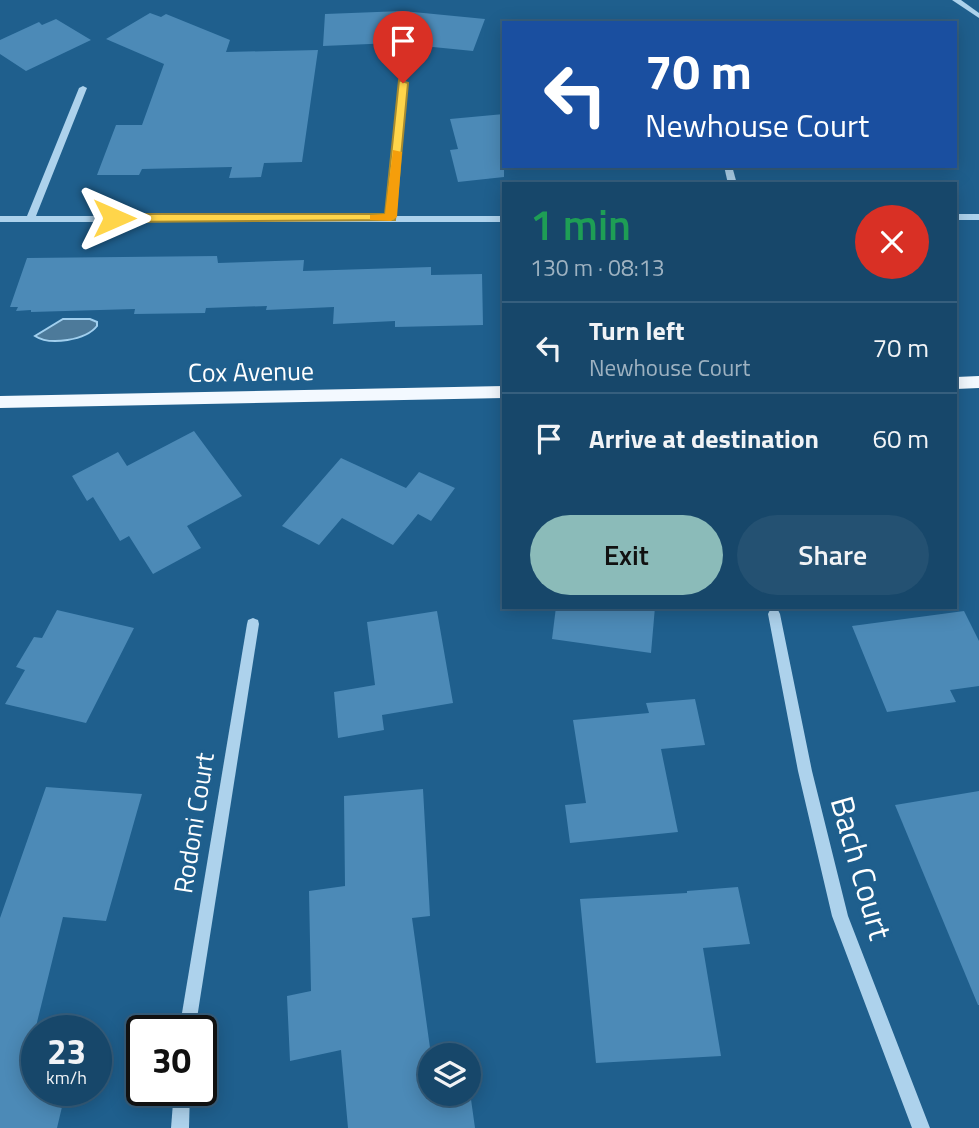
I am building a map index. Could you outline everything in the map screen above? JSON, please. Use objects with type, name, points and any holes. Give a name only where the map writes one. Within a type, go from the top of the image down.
[{"type":"main road","points":[[957,383],[979,382]]},
{"type":"main road","name":"Cox Avenue","points":[[0,402],[502,392]]},
{"type":"street","points":[[956,0],[979,16]]},
{"type":"street","points":[[391,217],[403,83]]},
{"type":"street","points":[[31,218],[83,88]]},
{"type":"street","points":[[957,217],[979,217]]},
{"type":"street","points":[[0,219],[502,219]]},
{"type":"street","name":"Bach Court","points":[[774,614],[805,771],[840,916],[920,1128]]},
{"type":"street","name":"Rodoni Court","points":[[190,1015],[253,624]]},
{"type":"street","points":[[180,1128],[181,1106]]},
{"type":"water","points":[[63,319],[90,319],[97,322],[97,326],[85,335],[68,340],[49,341],[35,336]]},
{"type":"building","points":[[403,11],[485,19],[473,51],[393,43],[323,46],[325,14]]},
{"type":"building","points":[[150,13],[161,17],[166,14],[230,40],[226,52],[318,50],[302,162],[264,163],[261,177],[229,178],[232,167],[142,169],[139,175],[97,175],[116,125],[142,125],[164,64],[106,39]]},
{"type":"building","points":[[56,19],[91,40],[26,71],[0,54],[0,40],[39,22],[42,25]]},
{"type":"building","points":[[502,114],[504,177],[458,182],[450,150],[458,149],[450,119]]},
{"type":"building","points":[[217,256],[218,263],[304,260],[303,271],[431,267],[431,275],[482,274],[483,325],[395,327],[395,321],[333,324],[334,307],[266,310],[267,306],[206,308],[205,313],[134,314],[135,309],[31,312],[16,311],[18,307],[10,307],[27,258]]},
{"type":"building","points":[[194,431],[242,496],[187,526],[201,548],[153,574],[129,536],[120,541],[93,497],[87,501],[72,476],[118,452],[127,466]]},
{"type":"building","points":[[341,458],[406,488],[419,472],[455,488],[431,521],[418,514],[393,545],[342,518],[319,545],[282,526]]},
{"type":"building","points":[[556,609],[655,609],[651,653],[552,639]]},
{"type":"building","points":[[57,610],[134,628],[86,723],[5,704],[25,670],[16,667],[34,637],[42,638]]},
{"type":"building","points":[[437,611],[453,703],[382,715],[384,730],[338,738],[334,692],[375,685],[367,622]]},
{"type":"building","points":[[964,611],[979,641],[979,686],[950,690],[956,702],[887,712],[852,626]]},
{"type":"building","points":[[695,699],[705,745],[661,749],[678,832],[570,843],[565,805],[586,803],[573,720],[649,713],[646,703]]},
{"type":"building","points":[[46,787],[142,794],[106,921],[63,917],[39,1015],[21,1015],[21,1106],[62,1106],[57,1128],[0,1128],[0,918]]},
{"type":"building","points":[[423,789],[430,916],[412,918],[429,1043],[418,1043],[418,1106],[472,1106],[475,1128],[348,1128],[341,1050],[290,1061],[287,996],[311,991],[309,891],[345,886],[344,796]]},
{"type":"building","points":[[979,791],[979,1005],[978,1005],[895,805]]},
{"type":"building","points":[[738,887],[750,944],[703,948],[721,1056],[596,1063],[580,899],[687,893]]},
{"type":"slow traffic","points":[[374,217],[391,217],[397,152]]},
{"type":"route","points":[[114,218],[391,217],[403,83]]}]
